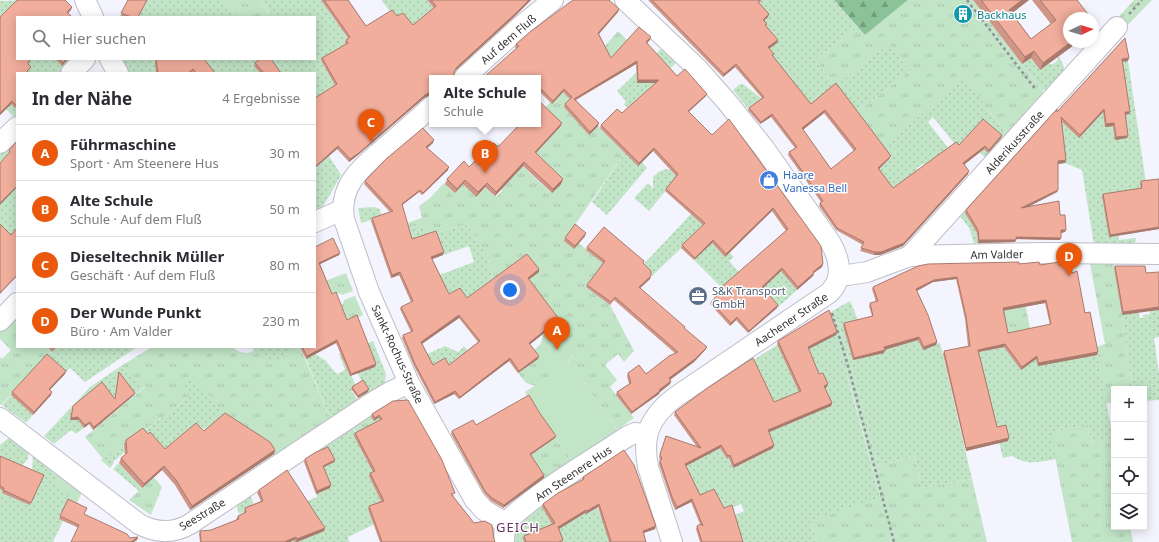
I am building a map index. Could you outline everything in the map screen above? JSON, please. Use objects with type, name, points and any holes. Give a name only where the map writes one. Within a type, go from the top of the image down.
[{"type":"street","points":[[85,0],[93,16]]},
{"type":"street","name":"Auf dem Fluß","points":[[467,75],[521,26],[553,0]]},
{"type":"street","points":[[625,0],[698,69],[745,123],[830,242],[835,253],[839,274]]},
{"type":"street","name":"Alderikusstraße","points":[[910,256],[1117,27]]},
{"type":"street","points":[[71,72],[84,60]]},
{"type":"street","points":[[111,60],[117,72]]},
{"type":"street","points":[[316,222],[342,210],[347,189],[361,168],[429,109]]},
{"type":"street","points":[[0,144],[16,127]]},
{"type":"street","name":"Sankt-Rochus-Straße","points":[[342,210],[369,292],[409,383],[475,500],[504,533]]},
{"type":"street","name":"Am Valder","points":[[839,274],[848,275],[867,272],[910,256],[1044,253],[1159,254]]},
{"type":"street","name":"Aachener Straße","points":[[672,542],[648,467],[646,450],[647,434],[656,414],[668,403],[826,296],[837,285],[839,274]]},
{"type":"street","points":[[0,321],[16,304]]},
{"type":"street","name":"Seestraße","points":[[0,418],[139,524],[159,531],[172,531],[190,524],[373,402],[409,383]]},
{"type":"street","name":"Am Steenere Hus","points":[[504,533],[524,506],[548,488],[628,436],[635,433],[647,434]]},
{"type":"path","points":[[967,0],[1048,104]]},
{"type":"path","points":[[826,296],[849,369],[894,542]]},
{"type":"green space","points":[[29,0],[18,16],[16,16],[16,60],[78,60],[66,72],[14,73],[16,75],[15,118],[6,109],[0,114],[0,1]]},
{"type":"green space","points":[[128,0],[224,0],[236,16],[120,16]]},
{"type":"green space","points":[[224,0],[262,0],[261,1],[270,15],[268,16],[236,16]]},
{"type":"green space","points":[[321,0],[349,40],[337,86],[316,108],[316,72],[124,72],[118,60],[316,60],[316,16],[268,16],[270,14],[261,1]]},
{"type":"green space","points":[[381,0],[427,0],[437,11],[414,30],[396,19]]},
{"type":"green space","points":[[762,0],[834,0],[858,27],[815,60],[835,86],[889,44],[910,71],[856,113],[810,106],[749,110],[733,90],[740,84],[743,84],[761,98],[767,50],[776,42],[750,11]]},
{"type":"green space","points":[[834,0],[908,0],[865,35]]},
{"type":"green space","points":[[908,0],[973,0],[1047,97],[1010,138],[963,76],[890,143],[896,153],[892,157],[856,113],[910,71],[889,44],[835,86],[815,60],[858,27],[865,35]]},
{"type":"green space","points":[[1134,0],[1152,0],[1122,31],[1113,23]]},
{"type":"green space","points":[[618,31],[628,41],[611,61],[596,56]]},
{"type":"green space","points":[[661,49],[676,63],[662,76],[637,118],[624,104],[626,102],[617,91]]},
{"type":"green space","points":[[1059,56],[1064,67],[1063,76],[1050,90],[1042,90],[1022,64],[1031,58],[1040,70],[1049,64],[1053,64],[1057,61]]},
{"type":"green space","points":[[1128,61],[1146,183],[1133,217],[1136,233],[1118,236],[1119,240],[1136,238],[1135,245],[1094,245],[1082,170],[1065,163],[1058,123],[1120,62]]},
{"type":"green space","points":[[963,76],[1010,138],[1001,148],[996,144],[989,142],[998,150],[989,161],[976,149],[958,148],[933,117],[928,122],[948,148],[925,166],[923,164],[917,168],[918,171],[894,189],[872,176],[896,153],[890,143]]},
{"type":"green space","points":[[563,92],[625,152],[568,235],[604,263],[586,287],[610,305],[634,351],[624,362],[618,354],[605,365],[617,380],[610,387],[634,418],[617,430],[573,367],[564,367],[535,386],[526,383],[513,367],[541,344],[543,334],[494,281],[487,256],[467,224],[432,234],[427,227],[407,226],[407,223],[422,218],[419,206],[430,198],[444,183],[455,193],[463,184],[476,197],[485,187],[496,197],[502,191],[493,148],[498,143],[551,193],[533,156],[560,127],[542,111],[552,100]],"holes":[[[555,334],[565,336],[573,356],[568,364],[540,349],[545,338]]]},
{"type":"green space","points":[[16,139],[16,176],[0,161],[0,155]]},
{"type":"green space","points":[[625,152],[642,162],[647,168],[607,215],[592,202]]},
{"type":"green space","points":[[329,156],[341,175],[324,205],[316,213],[316,169]]},
{"type":"green space","points":[[666,169],[670,170],[677,177],[649,211],[634,198],[647,184],[649,184],[653,189],[653,177],[658,172]]},
{"type":"green space","points":[[16,176],[16,232],[0,261],[0,195]]},
{"type":"green space","points":[[706,198],[719,212],[652,276],[642,266]]},
{"type":"green space","points":[[965,205],[970,213],[967,216],[971,223],[975,221],[982,244],[974,243],[969,228],[957,212]]},
{"type":"green space","points":[[374,207],[380,209],[382,217],[361,223],[358,208]]},
{"type":"green space","points":[[467,224],[487,256],[494,281],[436,321],[405,288],[474,262],[469,246],[443,255],[436,233]]},
{"type":"green space","points":[[407,226],[427,227],[432,234],[409,250]]},
{"type":"green space","points":[[712,243],[723,254],[727,250],[734,257],[729,261],[741,274],[724,290],[694,260]]},
{"type":"green space","points":[[775,262],[797,290],[777,308],[761,290],[768,283]]},
{"type":"green space","points":[[1090,264],[1114,264],[1133,386],[1111,386],[1111,403],[1106,403],[1096,347],[1105,344]]},
{"type":"green space","points":[[346,273],[353,291],[342,295],[339,293],[331,297],[325,281]]},
{"type":"green space","points":[[1023,293],[1031,333],[1008,338],[999,298]]},
{"type":"green space","points":[[355,296],[363,315],[335,329],[335,307],[343,304],[344,300]]},
{"type":"green space","points":[[1119,298],[1138,312],[1140,318],[1143,318],[1143,315],[1150,314],[1150,311],[1159,310],[1159,337],[1154,338],[1159,374],[1159,400],[1147,401],[1147,386],[1133,386]]},
{"type":"green space","points":[[850,301],[859,322],[936,344],[940,343],[972,479],[922,488],[915,456],[878,466],[857,386],[834,310]]},
{"type":"green space","points":[[834,310],[857,386],[878,466],[915,456],[922,488],[972,479],[987,542],[817,542],[810,521],[880,496],[829,313]]},
{"type":"green space","points":[[16,318],[16,348],[49,348],[52,351],[1,405],[0,357],[2,359],[11,350],[0,339],[0,326]]},
{"type":"green space","points":[[555,334],[562,335],[571,342],[573,346],[572,356],[565,366],[573,367],[617,430],[573,462],[538,415],[525,392],[562,368],[553,368],[546,365],[539,354],[539,347],[542,341]]},
{"type":"green space","points":[[836,335],[880,497],[810,521],[817,542],[741,542],[725,520],[744,511],[741,504],[722,512],[696,499],[685,467],[704,456],[717,443],[727,459],[770,440],[738,370],[791,336]]},
{"type":"green space","points":[[1094,336],[1111,427],[1111,438],[1092,443],[1088,425],[1051,432],[1056,459],[1028,462],[1012,456],[1003,458],[976,347]]},
{"type":"green space","points":[[373,341],[386,374],[384,386],[370,395],[362,383],[358,373],[375,367],[366,344]]},
{"type":"green space","points":[[445,346],[458,352],[464,346],[469,352],[448,368],[432,367],[425,355]]},
{"type":"green space","points":[[56,348],[136,348],[85,382],[70,368],[61,378],[43,361]]},
{"type":"green space","points":[[150,348],[233,348],[237,351],[246,353],[255,350],[269,363],[300,348],[331,420],[275,457],[269,447],[224,417],[209,395],[190,396],[173,410],[103,459],[85,437],[145,387],[121,366]]},
{"type":"green space","points":[[252,348],[298,348],[269,364]]},
{"type":"green space","points":[[341,353],[348,372],[350,372],[356,386],[351,390],[359,402],[331,420],[306,359],[315,354],[325,360],[337,374],[345,370],[339,354]]},
{"type":"green space","points":[[121,366],[145,386],[120,408],[112,399],[108,408],[76,434],[71,430],[54,444],[44,436],[90,387]]},
{"type":"green space","points":[[191,375],[209,395],[224,417],[207,431],[200,426],[171,462],[141,433],[190,396],[181,385]]},
{"type":"green space","points":[[11,395],[33,415],[26,423],[2,405]]},
{"type":"green space","points":[[374,410],[381,422],[358,434],[352,426]]},
{"type":"green space","points":[[1088,425],[1092,443],[1111,438],[1111,530],[1131,530],[1133,542],[1072,542],[1050,432]]},
{"type":"green space","points":[[352,426],[376,473],[376,487],[387,518],[348,537],[349,542],[297,542],[291,531],[295,542],[246,541],[236,519],[245,515],[243,512],[239,514],[236,504],[250,495],[266,532],[298,505],[317,497],[316,494],[330,488],[316,452]]},
{"type":"green space","points":[[10,437],[29,450],[28,459],[20,468],[32,473],[33,453],[60,475],[55,488],[68,494],[65,500],[86,510],[78,528],[63,521],[53,542],[0,542],[0,445]]},
{"type":"green space","points":[[555,438],[573,462],[546,481],[528,455],[531,455]]},
{"type":"green space","points":[[123,445],[127,450],[113,462],[114,463],[110,468],[101,460]]},
{"type":"green space","points":[[119,463],[142,488],[139,491],[113,469]]},
{"type":"green space","points":[[60,475],[82,492],[76,505],[65,500],[55,488]]},
{"type":"green space","points":[[154,477],[162,487],[151,515],[129,500]]},
{"type":"green space","points":[[540,501],[543,506],[597,508],[601,516],[646,505],[655,529],[643,533],[646,542],[512,542],[517,525]]},
{"type":"building","points":[[17,0],[65,0],[72,7],[67,12],[71,16],[16,16],[16,60],[30,60],[28,64],[31,67],[27,71],[28,72],[16,72],[16,105],[12,101],[0,113],[0,17]]},
{"type":"building","points":[[128,0],[147,0],[139,16],[128,16],[121,13]]},
{"type":"building","points":[[324,0],[348,0],[366,26],[392,10],[397,16],[403,13],[413,25],[436,6],[431,0],[529,0],[457,67],[454,75],[429,75],[429,93],[359,153],[350,159],[338,146],[316,166],[316,97],[337,84],[322,58],[348,43],[346,40],[350,37]]},
{"type":"building","points":[[573,0],[609,0],[619,9],[598,33],[611,58],[639,27],[651,37],[646,42],[677,76],[685,69],[707,94],[688,111],[712,135],[729,119],[821,246],[823,264],[798,287],[782,268],[762,287],[778,305],[749,331],[737,317],[731,323],[711,302],[720,292],[718,290],[788,229],[773,208],[726,254],[713,240],[695,258],[682,245],[705,223],[666,189],[678,174],[654,148],[639,163],[601,125],[617,109],[622,113],[659,80],[638,80],[637,61],[574,99],[599,123],[590,132],[565,104],[572,97],[564,89],[553,101],[541,89],[541,75],[486,75],[519,46],[516,44]]},
{"type":"building","points":[[652,0],[760,0],[758,2],[769,14],[763,20],[767,24],[765,25],[778,40],[768,47],[774,54],[772,55],[811,104],[836,83],[891,156],[878,168],[893,188],[956,142],[959,145],[983,119],[1002,135],[989,150],[985,146],[963,163],[969,171],[904,243],[881,252],[875,252],[861,248],[864,242],[837,228],[820,203],[823,201],[789,152],[797,147],[772,114],[761,122],[749,108],[764,97],[736,64],[724,74]],"holes":[[[825,110],[856,149],[831,169],[802,128]]]},
{"type":"building","points":[[981,0],[1022,0],[1009,10],[1031,39],[1056,20],[1040,0],[1077,0],[1086,12],[1063,12],[1063,48],[1043,63],[1034,51],[1025,57]]},
{"type":"building","points":[[1125,38],[1129,58],[1122,59],[1130,112],[1125,112],[1128,136],[1116,137],[1114,123],[1106,124],[1104,109],[1080,135],[1061,117],[1066,160],[1058,161],[1058,190],[1021,208],[1059,201],[1060,215],[1065,215],[1066,230],[1061,230],[1061,238],[1016,237],[1016,240],[979,240],[978,230],[966,210],[1057,109],[1057,112]]},
{"type":"building","points":[[156,60],[205,60],[214,72],[195,72],[193,69],[189,72],[158,72]]},
{"type":"building","points":[[259,60],[272,60],[280,72],[263,72],[255,63]]},
{"type":"building","points":[[541,103],[562,123],[535,152],[563,179],[553,189],[524,162],[496,192],[487,183],[478,192],[465,180],[457,189],[447,179],[464,161],[469,167],[476,160],[477,161],[494,143],[498,147],[517,127],[541,127]]},
{"type":"building","points":[[423,128],[434,140],[426,147],[449,167],[423,193],[420,190],[402,204],[412,239],[436,231],[444,252],[431,257],[449,294],[460,288],[467,298],[527,254],[539,269],[528,278],[559,319],[529,343],[539,356],[519,371],[510,358],[460,397],[455,391],[435,402],[415,364],[403,335],[413,331],[401,307],[413,301],[400,272],[392,275],[372,218],[393,211],[365,181],[386,159]],"holes":[[[459,315],[480,341],[449,365],[445,358],[433,365],[421,342]]]},
{"type":"building","points":[[16,142],[16,187],[0,203],[0,163],[10,152],[9,150]]},
{"type":"building","points":[[1159,179],[1159,227],[1110,235],[1103,194],[1142,188],[1141,181]]},
{"type":"building","points":[[0,224],[11,235],[16,229],[16,276],[0,293]]},
{"type":"building","points":[[575,224],[586,233],[575,246],[565,238]]},
{"type":"building","points":[[604,227],[644,261],[643,263],[651,271],[651,276],[639,287],[707,347],[695,359],[669,378],[671,381],[659,390],[660,391],[632,412],[617,392],[631,383],[628,373],[639,365],[646,374],[669,356],[678,352],[615,297],[611,302],[587,285],[605,261],[587,247]]},
{"type":"building","points":[[333,238],[340,253],[319,263],[332,294],[336,292],[347,320],[357,315],[376,364],[351,374],[337,340],[307,356],[303,348],[316,348],[316,246]]},
{"type":"building","points":[[1019,262],[1019,264],[1039,262],[1040,265],[1059,262],[1059,265],[1071,267],[1072,273],[1077,271],[1085,313],[1090,312],[1098,352],[1038,363],[1037,356],[1022,367],[1005,344],[978,350],[997,427],[1006,425],[1009,438],[966,448],[944,351],[970,346],[966,316],[957,277],[934,280],[916,289],[928,315],[937,342],[924,347],[919,337],[884,347],[885,350],[854,358],[844,323],[873,316],[870,303],[878,301],[873,287],[918,266],[928,264]],"holes":[[[1046,300],[1051,324],[1008,333],[1003,308]]]},
{"type":"building","points":[[1115,266],[1145,266],[1146,273],[1159,272],[1159,307],[1123,312]]},
{"type":"building","points":[[829,310],[837,332],[808,347],[819,374],[823,373],[828,384],[824,386],[832,403],[768,430],[774,445],[734,465],[730,455],[728,456],[721,445],[685,464],[700,495],[714,489],[724,508],[732,505],[743,542],[702,542],[697,526],[701,524],[703,526],[692,499],[677,507],[672,497],[660,461],[662,459],[660,454],[666,436],[701,448],[675,412],[706,389],[753,358],[774,402],[801,391],[778,341]]},
{"type":"building","points":[[47,354],[66,371],[49,389],[52,392],[34,412],[12,392]]},
{"type":"building","points":[[119,372],[135,393],[94,427],[90,422],[85,425],[78,417],[71,418],[73,406],[102,382],[115,399]]},
{"type":"building","points":[[363,380],[369,389],[358,396],[352,387]]},
{"type":"building","points":[[529,395],[556,436],[530,454],[544,475],[504,505],[492,498],[485,491],[452,431],[473,420],[476,425]]},
{"type":"building","points":[[408,400],[442,460],[455,493],[451,494],[474,523],[485,521],[492,525],[495,542],[382,542],[369,506],[384,501],[370,473],[375,471],[355,433],[382,419],[379,415],[375,418],[372,414],[380,409],[393,401]]},
{"type":"building","points":[[225,413],[270,442],[275,450],[192,506],[176,480],[164,466],[144,484],[121,458],[127,453],[126,440],[143,428],[148,434],[150,432],[165,449],[196,423],[204,431]]},
{"type":"building","points":[[328,447],[335,460],[323,466],[331,485],[317,491],[305,459]]},
{"type":"building","points":[[624,450],[634,465],[656,526],[643,531],[646,542],[609,542],[611,541],[599,504],[558,527],[563,540],[559,542],[526,542],[524,536],[555,523],[543,504],[558,493],[584,479],[583,477]]},
{"type":"building","points":[[0,456],[44,475],[31,503],[3,490],[4,488],[0,486]]},
{"type":"building","points":[[287,470],[325,528],[297,539],[296,537],[284,542],[201,542],[200,531],[211,530],[239,519],[238,516],[246,512],[245,508],[263,501],[259,490]]},
{"type":"building","points":[[68,499],[87,508],[84,514],[127,534],[130,538],[138,537],[131,542],[71,542],[79,525],[60,516]]},
{"type":"place","name":"Backhaus","points":[[963,14]]},
{"type":"place","name":"Dieseltechnik Müller","points":[[371,142]]},
{"type":"place","name":"Alte Schule","points":[[485,173]]},
{"type":"place","name":"Haare Vanessa Bell","points":[[769,180]]},
{"type":"place","name":"Der Wunde Punkt","points":[[1069,276]]},
{"type":"place","name":"S&K Transport GmbH","points":[[698,296]]},
{"type":"place","name":"Führmaschine","points":[[557,350]]},
{"type":"district","name":"GEICH","points":[[518,527]]}]
